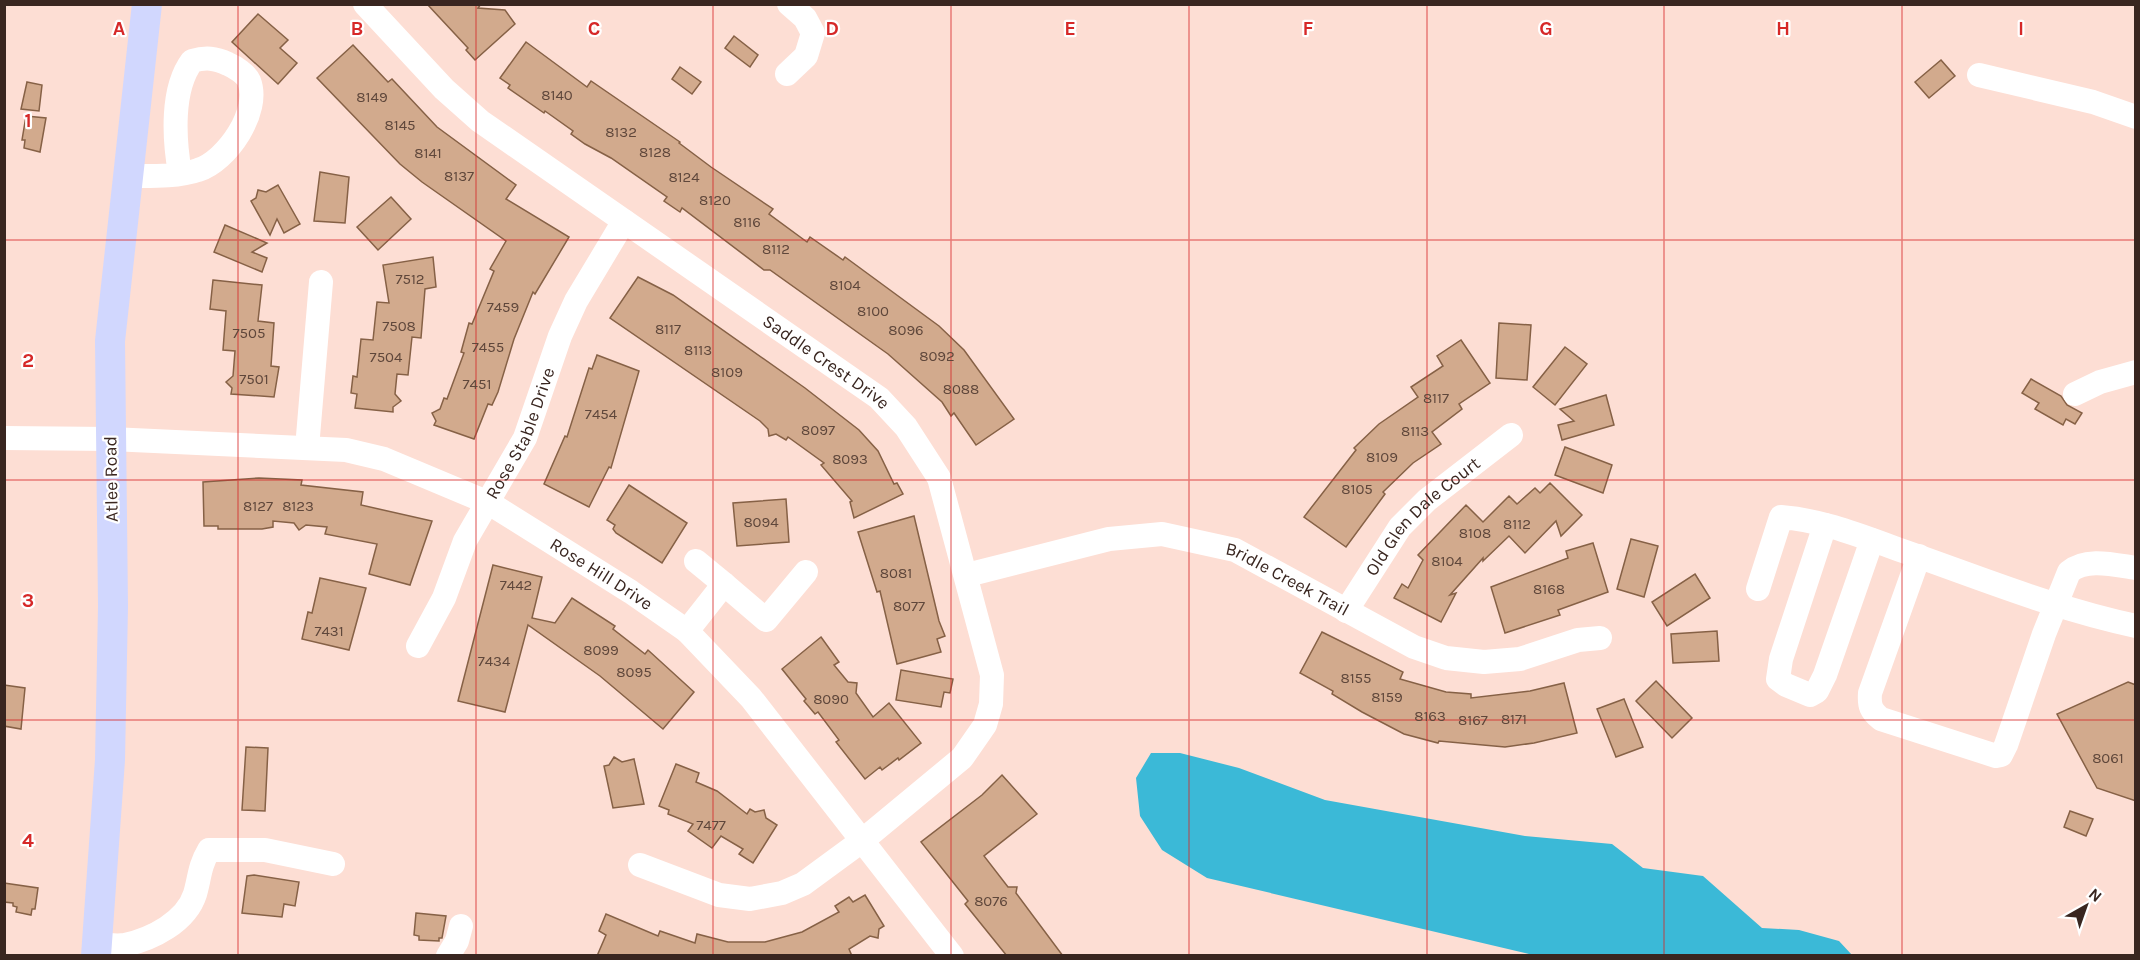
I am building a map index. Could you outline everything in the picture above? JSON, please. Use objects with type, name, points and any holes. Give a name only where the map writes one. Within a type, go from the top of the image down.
[{"type":"main road","name":"Atlee Road","points":[[97,950],[110,760],[113,606],[110,341],[147,4]]},
{"type":"street","name":"Saddle Crest Drive","points":[[365,4],[444,89],[480,121],[879,398],[906,427],[939,478],[967,574],[992,675],[991,704],[985,725],[962,758],[863,840],[803,884],[782,893],[750,899],[719,895],[640,865]]},
{"type":"street","points":[[786,74],[806,56],[813,33],[805,18],[789,4]]},
{"type":"street","points":[[129,176],[180,173],[199,170],[217,159],[236,141],[252,92],[249,79],[235,67],[218,59],[204,58],[192,61],[184,72],[176,152],[180,173]]},
{"type":"street","points":[[1979,75],[2048,90],[2136,117]]},
{"type":"street","name":"Rose Stable Drive","points":[[418,646],[444,598],[465,541],[525,438],[560,336],[576,302],[624,221]]},
{"type":"street","points":[[308,448],[321,282]]},
{"type":"street","points":[[2074,394],[2100,382],[2136,372]]},
{"type":"street","name":"Old Glen Dale Court","points":[[1346,611],[1400,527],[1427,500],[1511,435]]},
{"type":"street","name":"Rose Hill Drive","points":[[4,438],[111,439],[346,450],[384,459],[489,503],[631,592],[687,631],[752,698],[952,956]]},
{"type":"street","points":[[1758,589],[1781,517],[1825,525],[1919,556],[2055,606],[2136,626]]},
{"type":"street","points":[[1825,525],[1781,659],[1778,679],[1810,695],[1817,691],[1825,675],[1872,540]]},
{"type":"street","name":"Bridle Creek Trail","points":[[967,574],[1109,539],[1162,534],[1235,550],[1414,647],[1446,658],[1484,662],[1520,659],[1578,640],[1600,638]]},
{"type":"street","points":[[1919,556],[1870,693],[1869,705],[1873,713],[1881,719],[1996,756],[2001,755],[2069,572],[2075,566],[2101,563],[2136,568]]},
{"type":"street","points":[[696,561],[766,620],[806,572]]},
{"type":"street","points":[[687,631],[724,584]]},
{"type":"street","points":[[97,950],[124,945],[158,934],[182,916],[194,896],[199,867],[209,850],[265,850],[333,864]]},
{"type":"street","points":[[448,956],[457,941],[461,926]]},
{"type":"water","points":[[1151,753],[1180,753],[1239,768],[1325,800],[1525,836],[1612,844],[1643,868],[1703,876],[1762,928],[1799,930],[1839,941],[1852,955],[1533,955],[1207,878],[1162,850],[1140,816],[1136,778]]},
{"type":"building","points":[[427,4],[481,4],[478,8],[505,10],[515,24],[475,60],[466,50],[468,48]]},
{"type":"building","points":[[258,14],[288,40],[280,48],[297,63],[278,84],[232,42]]},
{"type":"building","points":[[734,36],[758,55],[750,67],[725,48]]},
{"type":"building","points":[[526,42],[587,87],[591,81],[680,142],[711,167],[773,209],[769,214],[807,242],[810,237],[843,260],[845,257],[939,326],[964,350],[1014,419],[976,445],[954,413],[951,416],[942,402],[888,354],[770,270],[764,270],[682,208],[680,212],[664,201],[667,197],[611,158],[585,144],[571,134],[573,131],[508,88],[510,85],[500,78]]},
{"type":"building","points":[[353,45],[388,82],[392,79],[437,127],[516,185],[506,199],[569,237],[535,294],[533,292],[514,339],[498,392],[492,405],[488,404],[474,439],[434,425],[436,421],[432,413],[440,409],[444,398],[447,399],[464,353],[461,352],[469,323],[472,324],[494,271],[490,269],[506,241],[400,164],[317,78]]},
{"type":"building","points":[[1941,60],[1955,76],[1929,98],[1915,82]]},
{"type":"building","points":[[680,67],[701,82],[692,94],[672,79]]},
{"type":"building","points":[[27,82],[42,85],[39,111],[21,109]]},
{"type":"building","points":[[26,116],[46,118],[40,152],[24,148],[25,140],[22,140]]},
{"type":"building","points":[[320,172],[349,177],[345,223],[314,221]]},
{"type":"building","points":[[278,185],[300,224],[284,233],[277,219],[270,235],[251,201],[256,198],[258,190],[266,192]]},
{"type":"building","points":[[391,197],[411,219],[378,250],[357,227]]},
{"type":"building","points":[[225,225],[267,243],[252,252],[267,258],[262,272],[214,252]]},
{"type":"building","points":[[433,257],[436,287],[425,289],[421,338],[412,337],[408,375],[397,374],[395,394],[401,401],[393,407],[393,412],[355,408],[357,394],[351,393],[353,376],[357,377],[361,339],[373,340],[377,302],[389,303],[383,265]]},
{"type":"building","points":[[638,277],[673,295],[805,388],[859,430],[878,451],[894,484],[897,483],[903,494],[854,518],[850,502],[852,501],[821,465],[824,463],[788,437],[786,440],[776,434],[769,436],[768,429],[760,421],[610,318]]},
{"type":"building","points":[[213,280],[262,285],[258,321],[274,323],[271,366],[279,367],[274,397],[231,394],[232,388],[226,382],[233,376],[235,351],[223,350],[226,311],[210,309]]},
{"type":"building","points":[[1499,323],[1531,325],[1527,380],[1496,378]]},
{"type":"building","points":[[1461,340],[1490,383],[1459,404],[1462,409],[1432,432],[1441,444],[1413,463],[1383,492],[1385,494],[1346,547],[1304,517],[1356,450],[1354,448],[1379,424],[1418,397],[1411,387],[1443,366],[1437,356]]},
{"type":"building","points":[[1565,347],[1587,364],[1555,405],[1533,387]]},
{"type":"building","points":[[597,355],[639,371],[611,468],[609,467],[589,507],[544,484],[565,436],[567,437],[589,368],[592,369]]},
{"type":"building","points":[[2031,379],[2061,396],[2067,405],[2082,413],[2075,424],[2066,419],[2063,425],[2035,409],[2039,403],[2022,393]]},
{"type":"building","points":[[1606,395],[1614,425],[1562,440],[1558,425],[1574,421],[1560,409]]},
{"type":"building","points":[[1565,447],[1612,465],[1603,493],[1555,475]]},
{"type":"building","points":[[259,478],[302,480],[301,485],[363,492],[361,505],[432,521],[410,585],[369,574],[377,544],[325,534],[327,527],[306,525],[299,530],[294,523],[273,521],[273,527],[262,529],[218,529],[218,526],[204,526],[203,482]]},
{"type":"building","points":[[1550,483],[1582,515],[1561,536],[1556,521],[1525,553],[1509,536],[1483,561],[1483,558],[1450,595],[1456,593],[1441,622],[1394,598],[1402,584],[1408,588],[1423,560],[1418,555],[1466,505],[1483,522],[1509,496],[1517,504],[1535,488],[1540,493]]},
{"type":"building","points":[[629,485],[687,523],[662,563],[616,533],[613,529],[615,525],[607,520]]},
{"type":"building","points":[[786,499],[789,542],[737,546],[733,503]]},
{"type":"building","points":[[914,516],[939,621],[945,636],[937,639],[941,652],[897,664],[880,591],[877,592],[858,532]]},
{"type":"building","points":[[1631,539],[1658,546],[1644,597],[1617,589]]},
{"type":"building","points":[[1593,543],[1608,592],[1558,610],[1560,615],[1505,633],[1491,587],[1568,558],[1566,551]]},
{"type":"building","points":[[493,565],[542,577],[532,618],[555,623],[572,598],[615,626],[613,629],[645,654],[648,650],[694,692],[663,729],[600,676],[528,625],[505,712],[458,701]]},
{"type":"building","points":[[1695,574],[1710,598],[1667,626],[1652,602]]},
{"type":"building","points":[[320,578],[366,588],[349,650],[302,639],[308,612],[312,613]]},
{"type":"building","points":[[1717,631],[1719,661],[1673,663],[1671,634]]},
{"type":"building","points":[[1322,632],[1403,672],[1400,679],[1446,692],[1471,694],[1471,698],[1530,691],[1564,683],[1577,733],[1505,747],[1439,741],[1438,743],[1404,734],[1362,712],[1332,694],[1333,691],[1300,673]]},
{"type":"building","points":[[821,637],[839,662],[834,665],[848,682],[857,683],[856,693],[873,717],[889,703],[921,743],[899,760],[898,758],[882,770],[880,767],[865,779],[836,742],[839,740],[818,712],[815,714],[804,701],[806,699],[782,669]]},
{"type":"building","points":[[901,670],[953,679],[950,693],[944,692],[941,707],[896,700]]},
{"type":"building","points":[[1656,681],[1692,718],[1672,738],[1636,701]]},
{"type":"building","points":[[2128,682],[2136,685],[2136,801],[2097,788],[2057,714]]},
{"type":"building","points":[[4,685],[25,688],[21,729],[4,726]]},
{"type":"building","points":[[1624,699],[1643,747],[1616,757],[1597,709]]},
{"type":"building","points":[[246,747],[268,748],[265,811],[242,810]]},
{"type":"building","points":[[614,757],[622,762],[634,759],[644,804],[613,808],[604,766],[609,765]]},
{"type":"building","points":[[676,764],[699,773],[696,782],[717,791],[747,814],[750,809],[755,812],[764,810],[766,818],[777,825],[753,863],[739,854],[743,849],[721,836],[712,848],[688,831],[693,824],[668,814],[669,810],[659,806]]},
{"type":"building","points":[[1002,775],[1037,814],[984,856],[1008,887],[1017,887],[1016,893],[1063,956],[1007,956],[965,904],[968,901],[921,842],[982,795]]},
{"type":"building","points":[[2070,811],[2093,819],[2086,836],[2064,827]]},
{"type":"building","points":[[247,876],[299,882],[295,906],[284,904],[282,917],[242,913]]},
{"type":"building","points":[[4,883],[38,888],[35,909],[32,909],[31,915],[16,912],[17,907],[13,906],[13,903],[4,902]]},
{"type":"building","points":[[865,895],[884,926],[879,929],[878,938],[870,936],[849,949],[852,956],[597,956],[606,935],[599,931],[606,914],[658,936],[660,931],[695,943],[697,934],[728,942],[765,942],[802,932],[839,912],[835,906],[849,897],[853,902]]},
{"type":"building","points":[[416,913],[446,916],[442,938],[439,938],[439,941],[419,940],[419,936],[414,935]]}]
